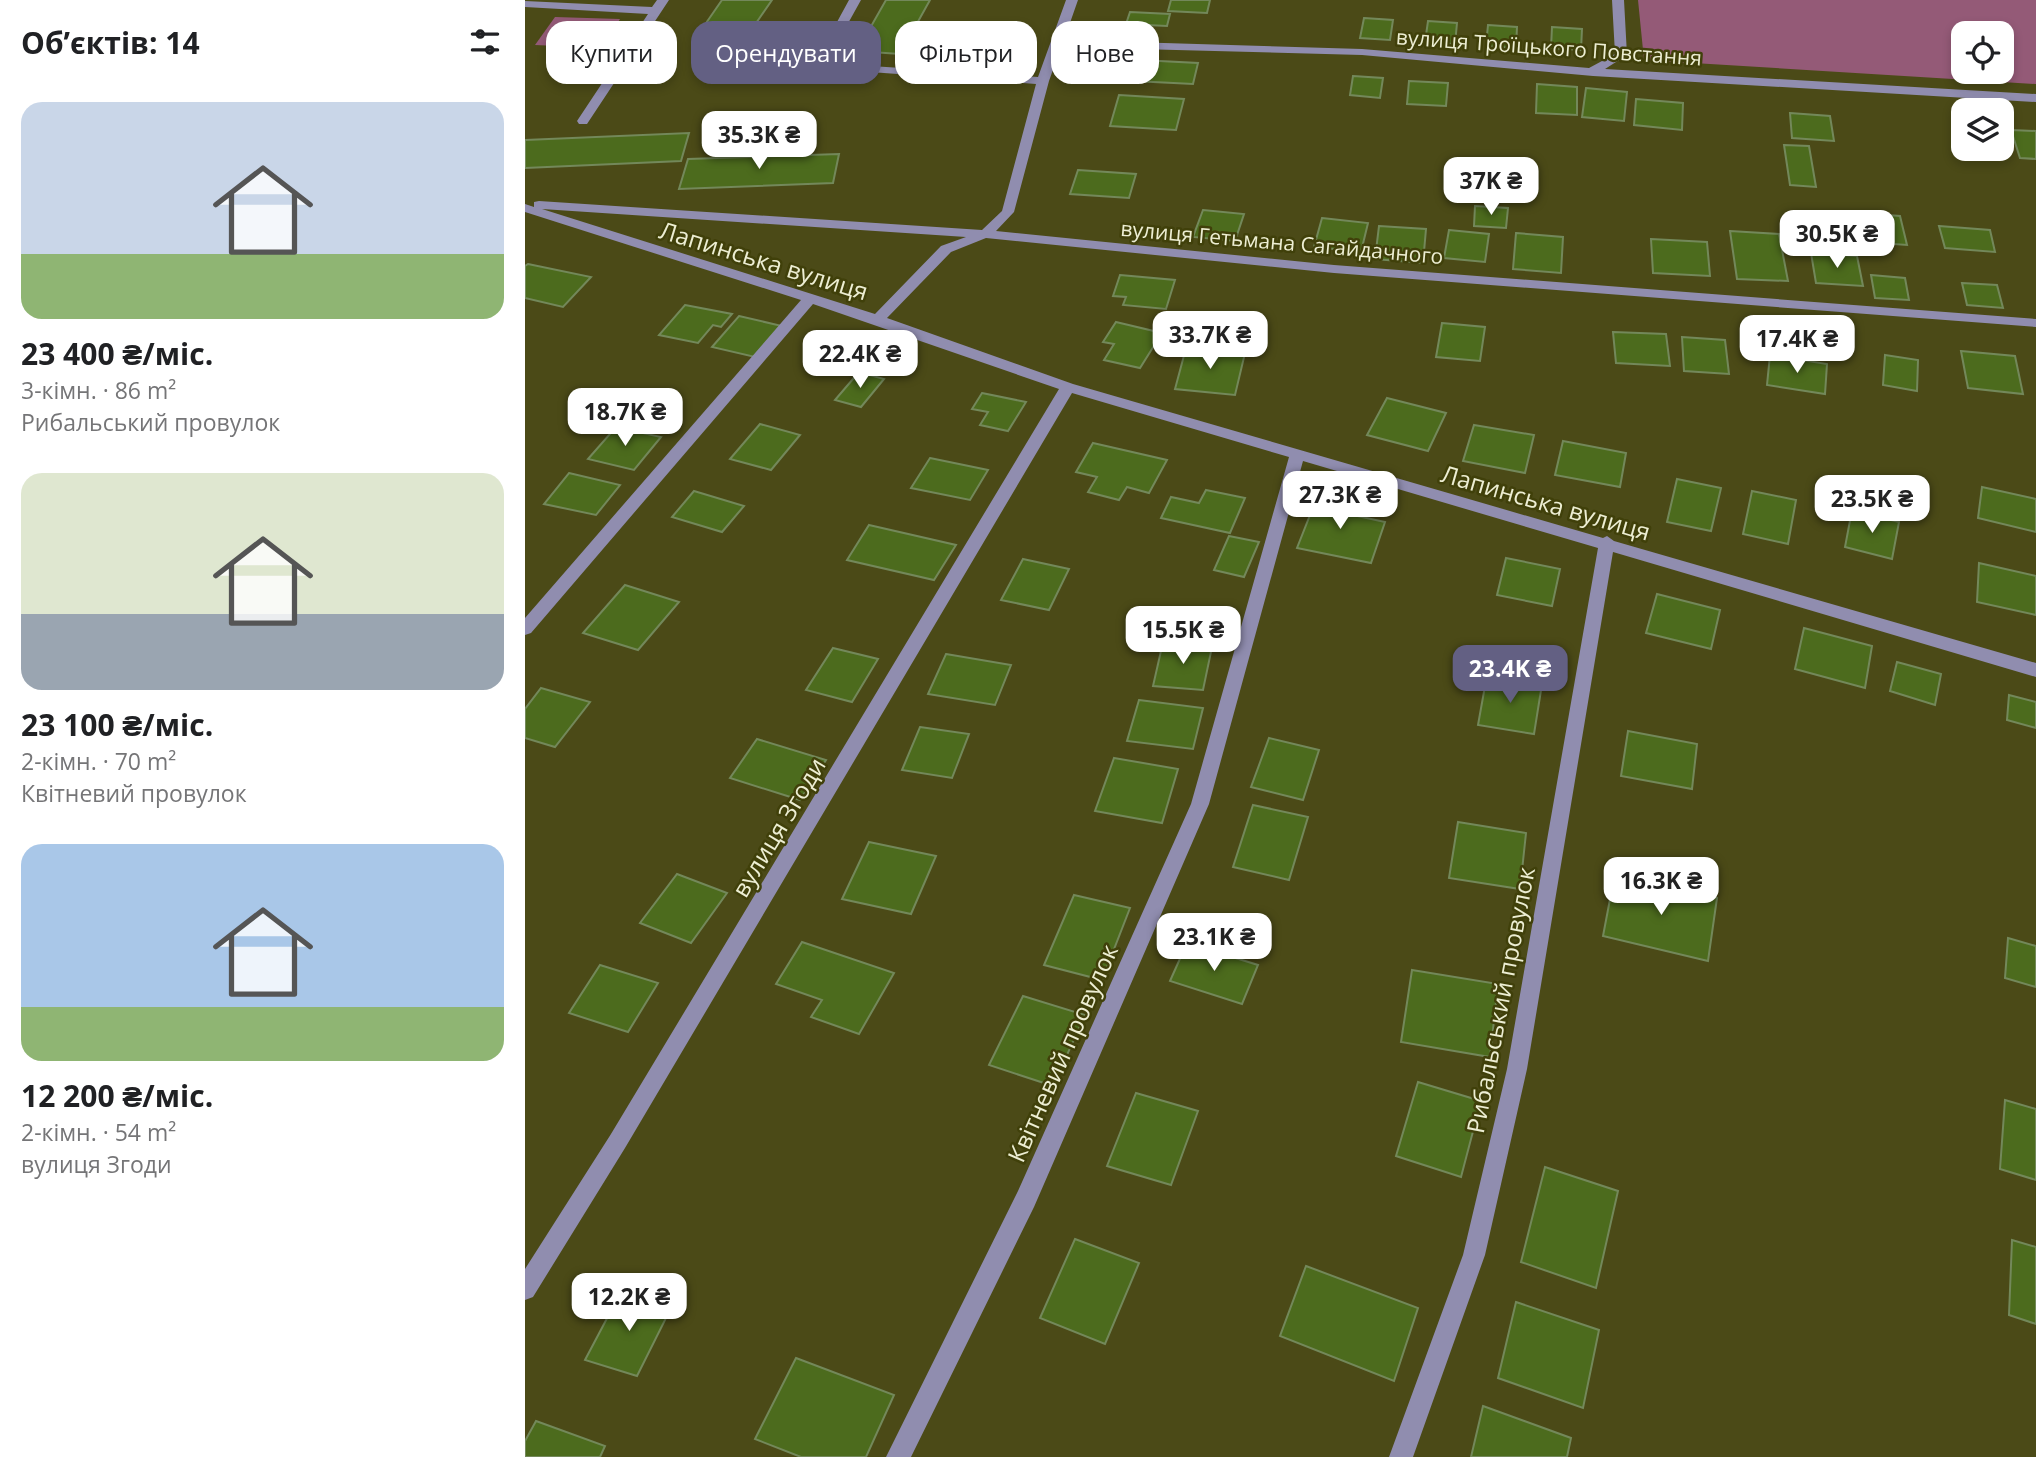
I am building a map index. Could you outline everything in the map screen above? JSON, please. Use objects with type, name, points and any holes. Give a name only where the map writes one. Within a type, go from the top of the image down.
[{"type":"street","points":[[583,121],[663,0]]},
{"type":"street","points":[[855,0],[819,66],[1044,81]]},
{"type":"street","points":[[1065,21],[1072,0]]},
{"type":"street","points":[[1593,72],[1621,55],[1618,0]]},
{"type":"street","points":[[525,4],[655,11]]},
{"type":"street","name":"вулиця Троїцького Повстання","points":[[1159,46],[1362,52],[1593,72],[2036,98]]},
{"type":"street","points":[[878,320],[946,249],[985,234],[1008,212],[1051,62]]},
{"type":"street","name":"вулиця Гетьмана Сагайдачного","points":[[525,206],[985,234],[1334,269],[2036,323]]},
{"type":"street","name":"Лапинська вулиця","points":[[525,206],[878,320],[1068,387],[1607,542],[2036,670]]},
{"type":"street","points":[[528,622],[810,299]]},
{"type":"street","name":"вулиця Згоди","points":[[525,1289],[618,1142],[1068,387]]},
{"type":"street","name":"Квітневий провулок","points":[[898,1457],[1026,1199],[1200,804],[1297,455]]},
{"type":"street","name":"Рибальський провулок","points":[[1401,1457],[1475,1255],[1517,1069],[1607,542]]},
{"type":"shaded area","points":[[1638,0],[2036,0],[2036,84],[2014,83],[2014,21],[1951,21],[1951,79],[1644,60]]},
{"type":"shaded area","points":[[555,17],[620,19],[619,21],[552,21]]},
{"type":"shaded area","points":[[546,30],[546,45],[535,45]]},
{"type":"building","points":[[722,0],[772,0],[758,21],[707,21]]},
{"type":"building","points":[[886,0],[930,0],[918,21],[895,21],[895,54],[881,53],[881,21],[874,21]]},
{"type":"building","points":[[1171,0],[1210,0],[1207,13],[1168,11]]},
{"type":"building","points":[[1130,12],[1170,14],[1167,26],[1159,26],[1159,21],[1127,21]]},
{"type":"building","points":[[1364,18],[1393,20],[1390,40],[1360,38]]},
{"type":"building","points":[[1428,21],[1457,23],[1455,44],[1425,42]]},
{"type":"building","points":[[1488,25],[1517,27],[1516,48],[1486,46]]},
{"type":"building","points":[[1552,27],[1582,29],[1581,50],[1551,48]]},
{"type":"building","points":[[1159,61],[1198,63],[1193,84],[1159,82]]},
{"type":"building","points":[[1353,76],[1383,78],[1380,98],[1350,95]]},
{"type":"building","points":[[1409,81],[1448,83],[1446,106],[1407,104]]},
{"type":"building","points":[[1537,84],[1577,87],[1577,115],[1536,113]]},
{"type":"building","points":[[1586,88],[1627,92],[1624,121],[1582,117]]},
{"type":"building","points":[[1119,95],[1184,99],[1176,130],[1110,126]]},
{"type":"building","points":[[1636,99],[1683,103],[1682,130],[1634,125]]},
{"type":"building","points":[[1790,113],[1830,116],[1834,141],[1792,138]]},
{"type":"building","points":[[2014,130],[2036,131],[2036,159],[2020,158]]},
{"type":"building","points":[[689,133],[681,161],[525,168],[525,140]]},
{"type":"building","points":[[1784,145],[1809,146],[1816,187],[1790,185]]},
{"type":"building","points":[[839,154],[833,183],[679,189],[688,159]]},
{"type":"building","points":[[1078,170],[1136,174],[1129,198],[1070,194]]},
{"type":"building","points":[[1475,206],[1508,208],[1506,228],[1474,226]]},
{"type":"building","points":[[1203,210],[1244,214],[1235,241],[1193,237]]},
{"type":"building","points":[[1859,213],[1900,216],[1907,245],[1865,242]]},
{"type":"building","points":[[1322,218],[1368,223],[1361,252],[1314,247]]},
{"type":"building","points":[[1379,226],[1426,229],[1423,263],[1375,259]]},
{"type":"building","points":[[1939,226],[1990,230],[1995,252],[1945,248]]},
{"type":"building","points":[[1449,230],[1489,234],[1485,262],[1444,258]]},
{"type":"building","points":[[1730,231],[1779,234],[1788,281],[1737,279]]},
{"type":"building","points":[[1516,233],[1563,237],[1561,273],[1513,269]]},
{"type":"building","points":[[1651,239],[1707,242],[1710,276],[1653,273]]},
{"type":"building","points":[[1811,253],[1857,256],[1863,286],[1816,283]]},
{"type":"building","points":[[528,264],[591,277],[563,307],[525,298],[525,266]]},
{"type":"building","points":[[1120,275],[1175,280],[1166,309],[1123,305],[1126,297],[1113,296]]},
{"type":"building","points":[[1871,275],[1905,278],[1909,300],[1875,298]]},
{"type":"building","points":[[1962,283],[1997,285],[2003,308],[1967,305]]},
{"type":"building","points":[[685,305],[732,314],[721,327],[713,325],[698,343],[659,335]]},
{"type":"building","points":[[739,316],[782,326],[755,357],[712,347]]},
{"type":"building","points":[[1116,322],[1162,333],[1140,368],[1104,360],[1114,344],[1103,342]]},
{"type":"building","points":[[1442,323],[1485,327],[1480,361],[1436,357]]},
{"type":"building","points":[[1613,332],[1666,334],[1670,366],[1616,363]]},
{"type":"building","points":[[1682,337],[1725,340],[1729,374],[1684,371]]},
{"type":"building","points":[[1186,348],[1245,353],[1235,395],[1175,389]]},
{"type":"building","points":[[1961,351],[2015,356],[2023,394],[1968,388]]},
{"type":"building","points":[[1770,355],[1827,364],[1825,394],[1767,385]]},
{"type":"building","points":[[1885,355],[1918,360],[1917,391],[1883,385]]},
{"type":"building","points":[[859,372],[884,379],[861,407],[835,400]]},
{"type":"building","points":[[982,393],[1026,402],[1008,431],[980,425],[988,412],[972,409]]},
{"type":"building","points":[[1387,398],[1446,413],[1428,451],[1367,435]]},
{"type":"building","points":[[760,424],[800,435],[771,470],[730,459]]},
{"type":"building","points":[[1474,425],[1534,435],[1525,473],[1463,461]]},
{"type":"building","points":[[616,427],[661,437],[634,470],[588,459]]},
{"type":"building","points":[[1563,441],[1626,453],[1620,487],[1555,475]]},
{"type":"building","points":[[1093,443],[1167,460],[1149,493],[1127,487],[1119,500],[1088,492],[1097,477],[1076,472]]},
{"type":"building","points":[[930,458],[988,470],[970,500],[911,488]]},
{"type":"building","points":[[569,473],[620,485],[596,515],[544,504]]},
{"type":"building","points":[[1677,479],[1721,488],[1711,531],[1667,522]]},
{"type":"building","points":[[1982,487],[2036,499],[2036,532],[1978,518]]},
{"type":"building","points":[[1206,490],[1245,498],[1230,533],[1161,518],[1171,497],[1199,503]]},
{"type":"building","points":[[694,491],[744,506],[722,532],[672,517]]},
{"type":"building","points":[[1752,491],[1796,500],[1788,544],[1743,534]]},
{"type":"building","points":[[1315,492],[1345,498],[1339,512],[1385,522],[1371,563],[1297,548],[1314,505],[1311,504]]},
{"type":"building","points":[[1852,510],[1899,522],[1892,559],[1845,547]]},
{"type":"building","points":[[869,525],[956,545],[934,580],[847,560]]},
{"type":"building","points":[[1229,536],[1259,542],[1244,577],[1214,570]]},
{"type":"building","points":[[1506,558],[1560,569],[1552,606],[1497,595]]},
{"type":"building","points":[[1023,559],[1069,569],[1049,610],[1001,600]]},
{"type":"building","points":[[1979,563],[2036,576],[2036,615],[1977,602]]},
{"type":"building","points":[[625,585],[679,602],[638,650],[583,633]]},
{"type":"building","points":[[1657,594],[1720,610],[1711,649],[1646,633]]},
{"type":"building","points":[[1804,628],[1872,646],[1865,688],[1795,669]]},
{"type":"building","points":[[1163,642],[1212,647],[1203,690],[1153,686]]},
{"type":"building","points":[[833,648],[878,659],[852,702],[806,690]]},
{"type":"building","points":[[946,654],[1011,665],[995,705],[928,694]]},
{"type":"building","points":[[1897,662],[1941,674],[1935,705],[1890,691]]},
{"type":"building","points":[[1487,675],[1542,684],[1534,734],[1478,725]]},
{"type":"building","points":[[541,688],[590,702],[555,747],[525,738],[525,709]]},
{"type":"building","points":[[2009,695],[2036,702],[2036,728],[2007,720]]},
{"type":"building","points":[[1139,700],[1203,708],[1193,749],[1127,741]]},
{"type":"building","points":[[920,727],[969,734],[952,778],[902,770]]},
{"type":"building","points":[[1628,731],[1697,744],[1692,789],[1621,776]]},
{"type":"building","points":[[1269,738],[1319,750],[1303,800],[1251,787]]},
{"type":"building","points":[[757,739],[826,760],[800,800],[730,778]]},
{"type":"building","points":[[1114,758],[1178,769],[1162,823],[1095,811]]},
{"type":"building","points":[[1253,805],[1308,817],[1289,880],[1233,867]]},
{"type":"building","points":[[1458,822],[1526,833],[1520,889],[1449,878]]},
{"type":"building","points":[[869,842],[936,856],[911,914],[842,899]]},
{"type":"building","points":[[1615,873],[1717,898],[1708,961],[1603,936]]},
{"type":"building","points":[[677,874],[727,893],[691,943],[640,923]]},
{"type":"building","points":[[1074,895],[1130,908],[1102,980],[1044,965]]},
{"type":"building","points":[[2008,938],[2036,946],[2036,987],[2005,978]]},
{"type":"building","points":[[802,942],[894,973],[859,1034],[811,1017],[822,1000],[776,984]]},
{"type":"building","points":[[1187,943],[1258,965],[1242,1004],[1170,981]]},
{"type":"building","points":[[600,965],[658,983],[628,1032],[569,1013]]},
{"type":"building","points":[[1412,970],[1498,984],[1490,1057],[1401,1042]]},
{"type":"building","points":[[1023,996],[1085,1015],[1053,1086],[989,1065]]},
{"type":"building","points":[[1418,1082],[1481,1101],[1461,1177],[1396,1156]]},
{"type":"building","points":[[1136,1093],[1198,1111],[1171,1185],[1107,1166]]},
{"type":"building","points":[[2005,1100],[2036,1109],[2036,1180],[2000,1169]]},
{"type":"building","points":[[1545,1167],[1618,1191],[1596,1288],[1521,1262]]},
{"type":"building","points":[[1075,1239],[1139,1263],[1105,1344],[1040,1318]]},
{"type":"building","points":[[2012,1240],[2036,1247],[2036,1324],[2009,1315]]},
{"type":"building","points":[[1306,1266],[1418,1308],[1394,1381],[1280,1336]]},
{"type":"building","points":[[622,1290],[673,1304],[637,1376],[585,1360]]},
{"type":"building","points":[[1516,1302],[1599,1330],[1583,1408],[1498,1378]]},
{"type":"building","points":[[796,1358],[894,1395],[866,1457],[801,1457],[755,1439]]},
{"type":"building","points":[[1483,1406],[1571,1438],[1567,1457],[1471,1457]]},
{"type":"building","points":[[536,1421],[605,1446],[600,1457],[525,1457],[525,1441]]}]
